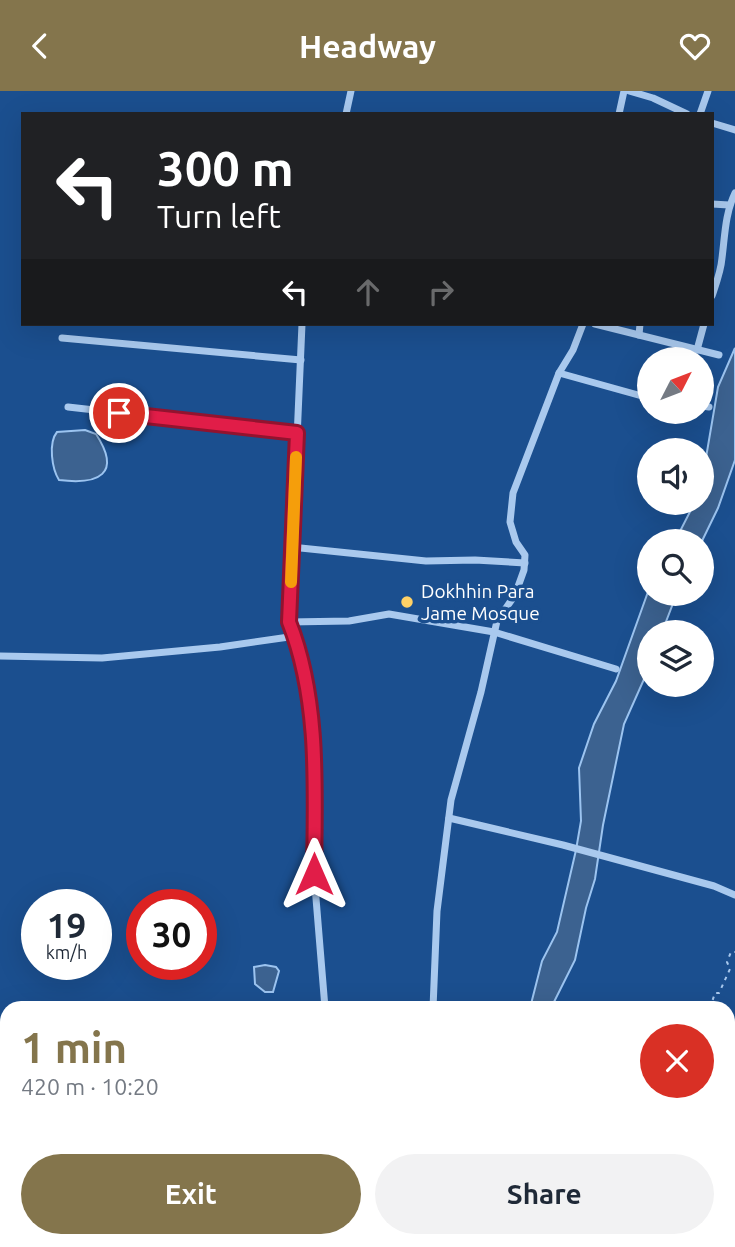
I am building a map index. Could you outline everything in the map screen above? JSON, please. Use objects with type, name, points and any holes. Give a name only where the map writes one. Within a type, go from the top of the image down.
[{"type":"street","points":[[346,112],[351,91]]},
{"type":"street","points":[[620,112],[626,91],[653,98],[683,112]]},
{"type":"street","points":[[701,112],[708,91]]},
{"type":"street","points":[[714,124],[735,129]]},
{"type":"street","points":[[714,289],[722,261],[723,233],[729,205],[735,193]]},
{"type":"street","points":[[714,204],[729,205]]},
{"type":"street","points":[[302,326],[289,622],[296,636],[310,710],[315,780],[314,874],[324,1001]]},
{"type":"street","points":[[433,1001],[437,911],[459,763],[481,692],[497,621],[522,579],[525,555],[516,542],[510,522],[513,493],[559,373],[573,350],[582,326]]},
{"type":"street","points":[[603,326],[685,347]]},
{"type":"street","points":[[639,335],[640,326]]},
{"type":"street","points":[[698,347],[704,326]]},
{"type":"street","points":[[62,338],[301,360]]},
{"type":"street","points":[[714,354],[719,355]]},
{"type":"street","points":[[559,373],[637,395]]},
{"type":"street","points":[[68,407],[297,433]]},
{"type":"street","points":[[291,547],[426,561],[524,563]]},
{"type":"street","points":[[289,622],[349,621],[389,614],[494,632],[616,669]]},
{"type":"street","points":[[0,656],[72,659],[112,657],[220,647],[296,636]]},
{"type":"street","points":[[449,818],[564,845],[714,886],[735,895]]},
{"type":"path","points":[[712,1001],[715,993],[719,993],[730,968],[727,962],[731,952],[735,952]]},
{"type":"water","points":[[735,348],[735,460],[718,508],[708,529],[681,529],[688,515],[714,515],[714,438],[709,438],[712,424],[714,424],[718,387]]},
{"type":"water","points":[[85,430],[96,434],[104,448],[106,467],[102,474],[85,481],[59,480],[52,456],[54,437],[57,432]]},
{"type":"water","points":[[643,606],[672,606],[667,620],[638,620]]},
{"type":"water","points":[[637,622],[637,695],[624,724],[595,879],[575,960],[554,1001],[532,1001],[542,961],[557,932],[576,850],[581,821],[579,768],[594,724],[616,681]]},
{"type":"water","points":[[254,967],[276,967],[279,971],[273,992],[265,992],[255,984]]},
{"type":"slow traffic","points":[[291,582],[296,457]]},
{"type":"place","name":"Dokhhin Para Jame Mosque","points":[[407,602]]},
{"type":"route","points":[[119,413],[297,433],[289,622],[296,636],[310,710],[315,780],[314,874]]}]
